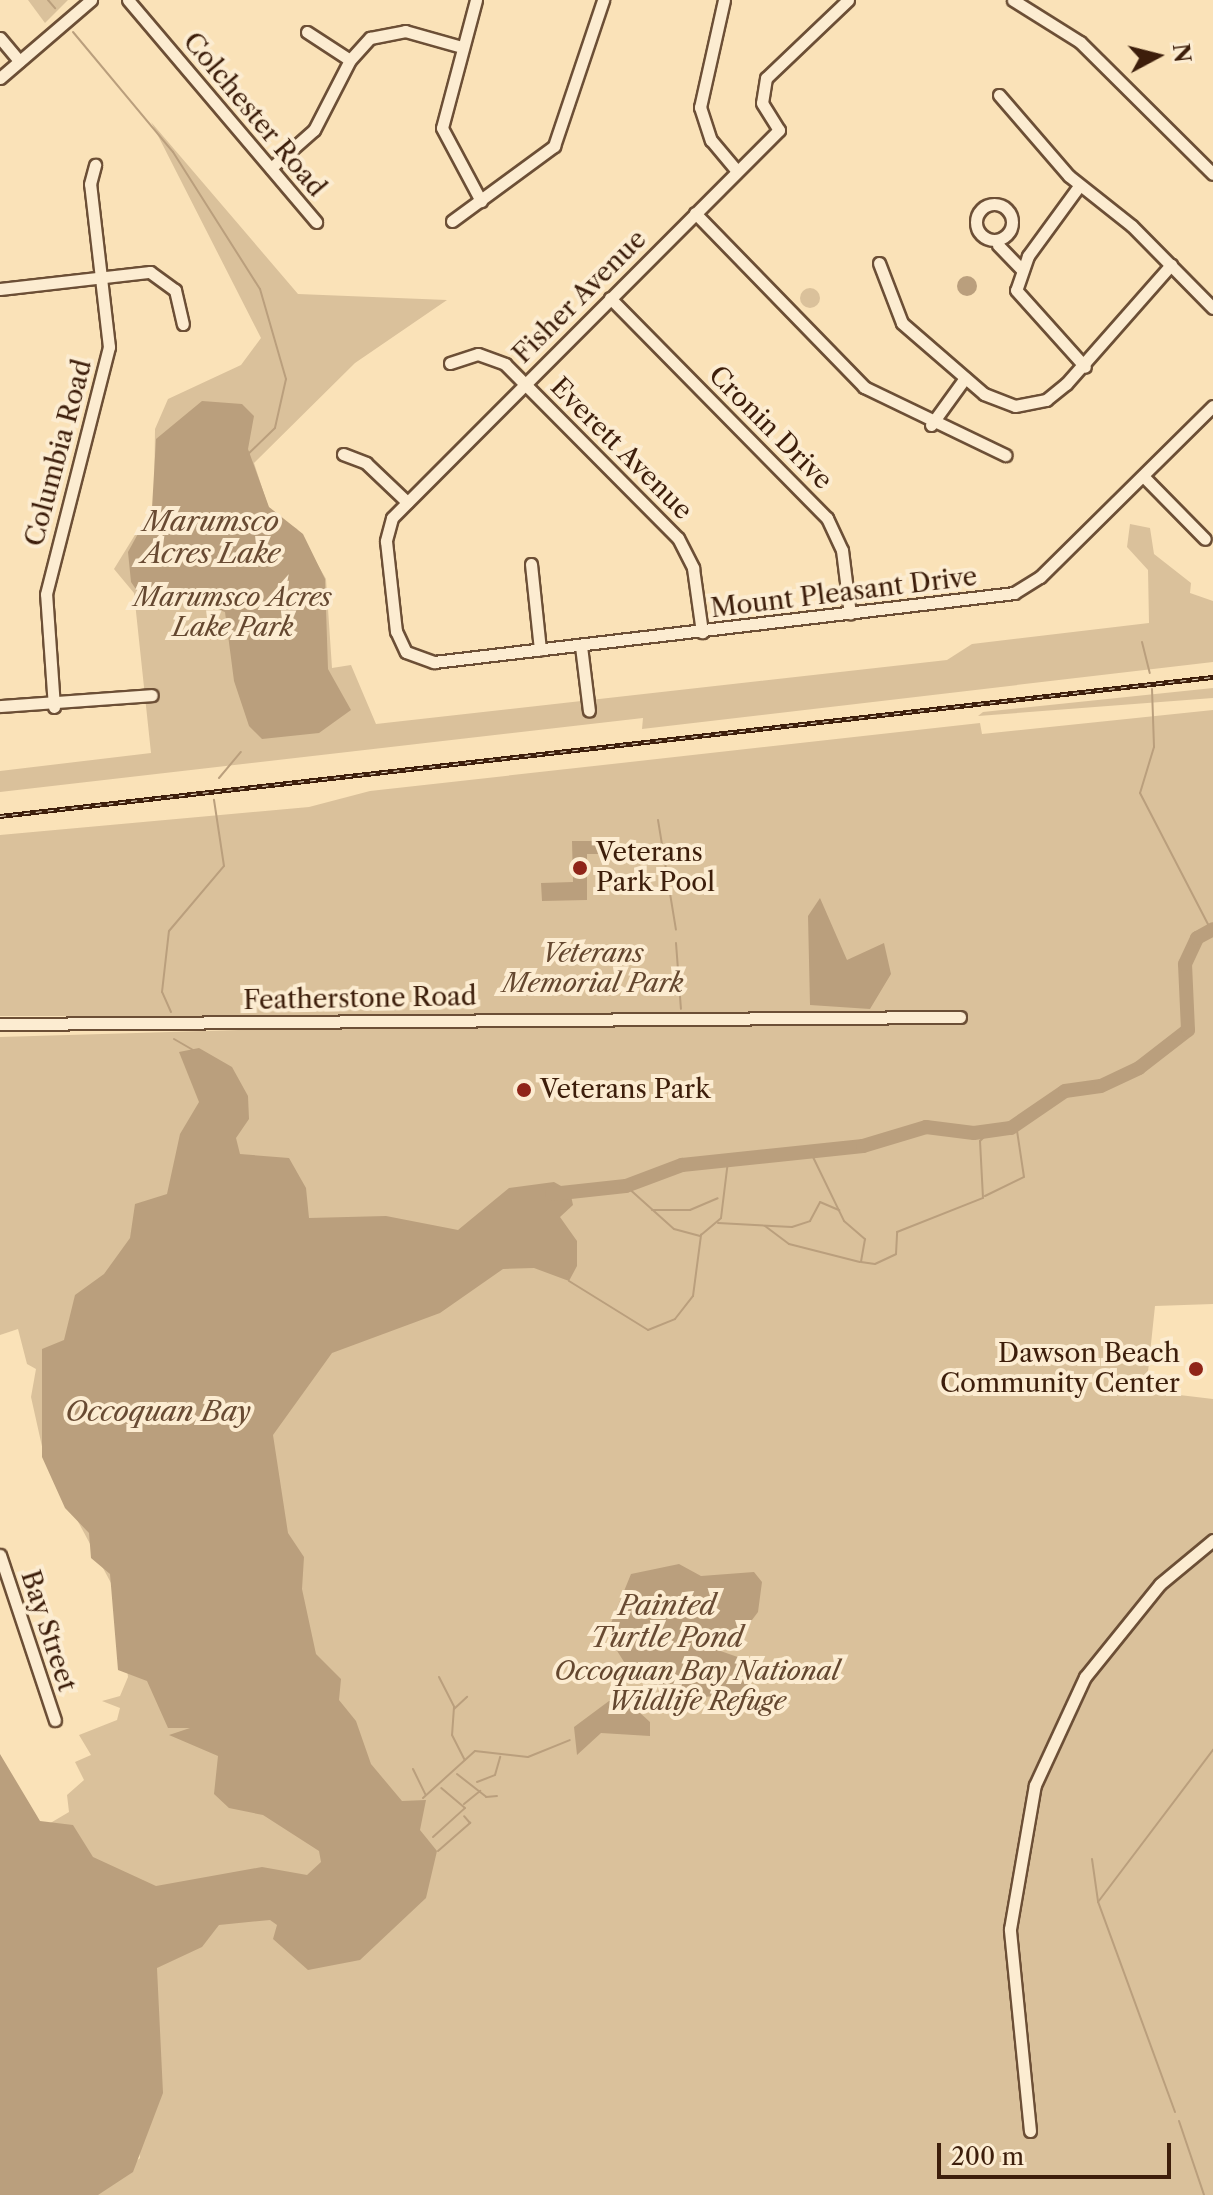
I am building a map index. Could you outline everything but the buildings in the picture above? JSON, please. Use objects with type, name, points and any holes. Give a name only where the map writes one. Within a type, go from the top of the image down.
[{"type":"street","points":[[0,78],[91,0]]},
{"type":"street","name":"Colchester Road","points":[[128,0],[316,222]]},
{"type":"street","points":[[476,0],[442,128],[481,201]]},
{"type":"street","points":[[452,221],[557,141],[603,0]]},
{"type":"street","points":[[724,0],[700,107],[711,140],[735,169]]},
{"type":"street","name":"Fisher Avenue","points":[[408,654],[396,631],[386,541],[407,502],[735,169],[779,130],[762,103],[766,78],[848,0]]},
{"type":"street","points":[[1013,0],[1080,42],[1213,174]]},
{"type":"street","points":[[271,168],[322,119],[350,60],[370,38],[397,31],[462,47]]},
{"type":"street","points":[[307,32],[350,60]]},
{"type":"street","points":[[0,38],[19,61]]},
{"type":"street","points":[[999,95],[1079,186],[1171,265],[1213,308]]},
{"type":"street","name":"Columbia Road","points":[[54,707],[46,594],[108,360],[103,275],[90,184],[95,165]]},
{"type":"street","points":[[1079,186],[1021,269],[1021,303],[1085,367]]},
{"type":"street","points":[[695,213],[864,387],[931,425],[1005,455]]},
{"type":"street","points":[[998,245],[1021,269]]},
{"type":"street","points":[[879,263],[902,323],[994,399],[1026,406],[1055,394],[1085,367],[1171,265]]},
{"type":"street","points":[[0,289],[141,270],[166,279],[183,324]]},
{"type":"street","name":"Cronin Drive","points":[[610,298],[827,518],[842,550],[850,614]]},
{"type":"street","name":"Everett Avenue","points":[[450,363],[488,356],[524,383],[678,538],[693,568],[702,632]]},
{"type":"street","points":[[931,425],[965,378]]},
{"type":"street","name":"Mount Pleasant Drive","points":[[408,654],[431,662],[581,646],[850,614],[1025,588],[1213,406]]},
{"type":"street","points":[[343,454],[366,463],[407,502]]},
{"type":"street","points":[[1143,476],[1205,539]]},
{"type":"street","points":[[531,564],[540,650]]},
{"type":"street","points":[[581,646],[589,711]]},
{"type":"street","points":[[0,706],[54,707],[152,695]]},
{"type":"street","name":"Featherstone Road","points":[[0,1024],[960,1017]]},
{"type":"street","points":[[1030,2131],[1010,1929],[1035,1785],[1085,1677],[1160,1584],[1213,1540]]},
{"type":"street","name":"Bay Street","points":[[0,1555],[55,1720]]},
{"type":"green space","points":[[28,0],[68,0],[45,23]]},
{"type":"green space","name":"Marumsco Acres Lake Park","points":[[151,122],[298,294],[447,300],[355,363],[254,463],[270,512],[297,529],[326,579],[332,668],[351,665],[376,724],[947,660],[972,644],[1149,623],[1148,570],[1127,547],[1130,524],[1150,528],[1154,554],[1191,583],[1190,593],[1213,601],[1213,662],[642,729],[643,718],[0,792],[0,771],[151,753],[134,593],[114,569],[154,504],[155,429],[168,399],[241,365],[261,338]]},
{"type":"green space","points":[[810,288],[817,291],[820,298],[817,305],[810,308],[803,305],[800,298],[803,291]]},
{"type":"green space","points":[[1213,688],[1213,698],[978,716],[983,712]]},
{"type":"green space","name":"Occoquan Bay National Wildlife Refuge","points":[[1213,710],[1213,1304],[1155,1306],[1146,1391],[1213,1399],[1213,2195],[97,2195],[140,2158],[113,1886],[47,1825],[69,1812],[67,1795],[84,1780],[75,1762],[91,1755],[79,1735],[117,1720],[120,1708],[102,1701],[120,1696],[128,1677],[118,1596],[45,1460],[31,1397],[36,1369],[27,1364],[18,1329],[0,1335],[0,1037],[274,1029],[275,1016],[0,1016],[0,835],[309,807],[370,791],[980,723],[982,734]]},
{"type":"water","points":[[963,276],[971,276],[977,286],[971,296],[963,296],[957,290],[957,282]]},
{"type":"water","name":"Marumsco Acres Lake","points":[[202,401],[242,404],[254,416],[248,449],[269,507],[303,534],[325,579],[328,669],[351,710],[319,733],[262,739],[249,726],[234,681],[225,612],[190,599],[146,604],[131,582],[128,552],[152,508],[156,439]]},
{"type":"water","name":"Veterans Park Pool","points":[[572,841],[599,841],[599,854],[587,854],[587,900],[542,901],[541,883],[573,882]]},
{"type":"water","points":[[820,898],[847,960],[884,943],[891,974],[870,1009],[810,1005],[808,916]]},
{"type":"water","name":"Occoquan Bay","points":[[199,1048],[232,1067],[248,1096],[249,1119],[236,1138],[240,1154],[289,1158],[306,1188],[309,1218],[386,1216],[458,1230],[509,1188],[554,1182],[570,1191],[573,1205],[560,1217],[577,1241],[577,1266],[569,1281],[534,1268],[503,1269],[440,1313],[332,1353],[273,1435],[288,1533],[304,1557],[302,1589],[316,1654],[341,1679],[339,1700],[356,1721],[371,1764],[402,1801],[426,1800],[420,1830],[437,1851],[426,1898],[360,1960],[308,1970],[273,1939],[277,1925],[270,1920],[219,1925],[202,1947],[157,1968],[163,2093],[133,2172],[98,2195],[0,2195],[0,1754],[40,1821],[73,1825],[93,1857],[156,1886],[262,1867],[307,1875],[321,1862],[319,1851],[263,1815],[229,1808],[214,1794],[218,1756],[169,1735],[190,1728],[168,1728],[147,1681],[118,1670],[110,1574],[91,1558],[89,1533],[65,1508],[42,1457],[42,1349],[64,1340],[75,1295],[104,1274],[130,1238],[135,1204],[167,1194],[180,1134],[199,1102],[179,1052]]},
{"type":"water","name":"Painted Turtle Pond","points":[[679,1564],[701,1576],[754,1572],[762,1582],[758,1612],[743,1632],[712,1648],[749,1661],[749,1683],[738,1697],[670,1696],[626,1665],[614,1646],[611,1623],[631,1574]]},
{"type":"water","points":[[609,1701],[628,1702],[650,1722],[650,1736],[601,1733],[577,1755],[574,1727]]},
{"type":"waterway","points":[[48,0],[55,8]]},
{"type":"waterway","points":[[73,32],[173,152],[260,289],[286,379],[275,428],[248,454]]},
{"type":"waterway","points":[[1142,642],[1150,673]]},
{"type":"waterway","points":[[1152,689],[1154,747],[1140,793],[1211,930]]},
{"type":"waterway","points":[[219,778],[241,752]]},
{"type":"waterway","points":[[171,1012],[162,992],[169,931],[224,866],[214,800]]},
{"type":"waterway","points":[[658,820],[676,930]]},
{"type":"waterway","points":[[552,1194],[626,1186],[682,1165],[863,1146],[926,1127],[974,1133],[1011,1128],[1065,1091],[1101,1086],[1139,1068],[1188,1030],[1185,964],[1197,938],[1213,929]]},
{"type":"waterway","points":[[676,943],[681,1009]]},
{"type":"waterway","points":[[174,1039],[193,1050]]},
{"type":"waterway","points":[[985,1196],[1024,1177],[1016,1124]]},
{"type":"waterway","points":[[812,1155],[844,1221],[865,1239],[861,1262],[875,1264],[896,1254],[897,1232],[983,1198],[980,1141],[988,1133]]},
{"type":"waterway","points":[[569,1281],[648,1330],[675,1319],[693,1296],[701,1235],[721,1218],[728,1161]]},
{"type":"waterway","points":[[626,1186],[674,1229],[700,1236]]},
{"type":"waterway","points":[[652,1210],[690,1210],[718,1198]]},
{"type":"waterway","points":[[718,1223],[792,1227],[810,1221],[820,1202],[839,1210]]},
{"type":"waterway","points":[[765,1226],[789,1244],[860,1262]]},
{"type":"waterway","points":[[439,1677],[454,1707],[452,1735],[465,1760]]},
{"type":"waterway","points":[[454,1709],[467,1697]]},
{"type":"waterway","points":[[423,1798],[475,1751],[528,1757],[570,1740]]},
{"type":"waterway","points":[[1175,2112],[1098,1902],[1213,1750]]},
{"type":"waterway","points":[[477,1782],[495,1775],[500,1757]]},
{"type":"waterway","points":[[413,1769],[425,1794]]},
{"type":"waterway","points":[[457,1774],[486,1797],[497,1796]]},
{"type":"waterway","points":[[433,1837],[465,1808],[441,1788]]},
{"type":"waterway","points":[[464,1804],[480,1791]]},
{"type":"waterway","points":[[438,1851],[470,1823],[464,1816]]},
{"type":"waterway","points":[[1092,1859],[1098,1901]]},
{"type":"waterway","points":[[1179,2121],[1204,2195]]},
{"type":"railway","points":[[0,816],[1213,677]]},
{"type":"place","name":"Veterans Park Pool","points":[[580,868]]},
{"type":"place","name":"Veterans Park","points":[[524,1090]]},
{"type":"place","name":"Dawson Beach Community Center","points":[[1196,1369]]},
{"type":"park label","name":"Veterans Memorial Park","points":[[593,969]]}]
